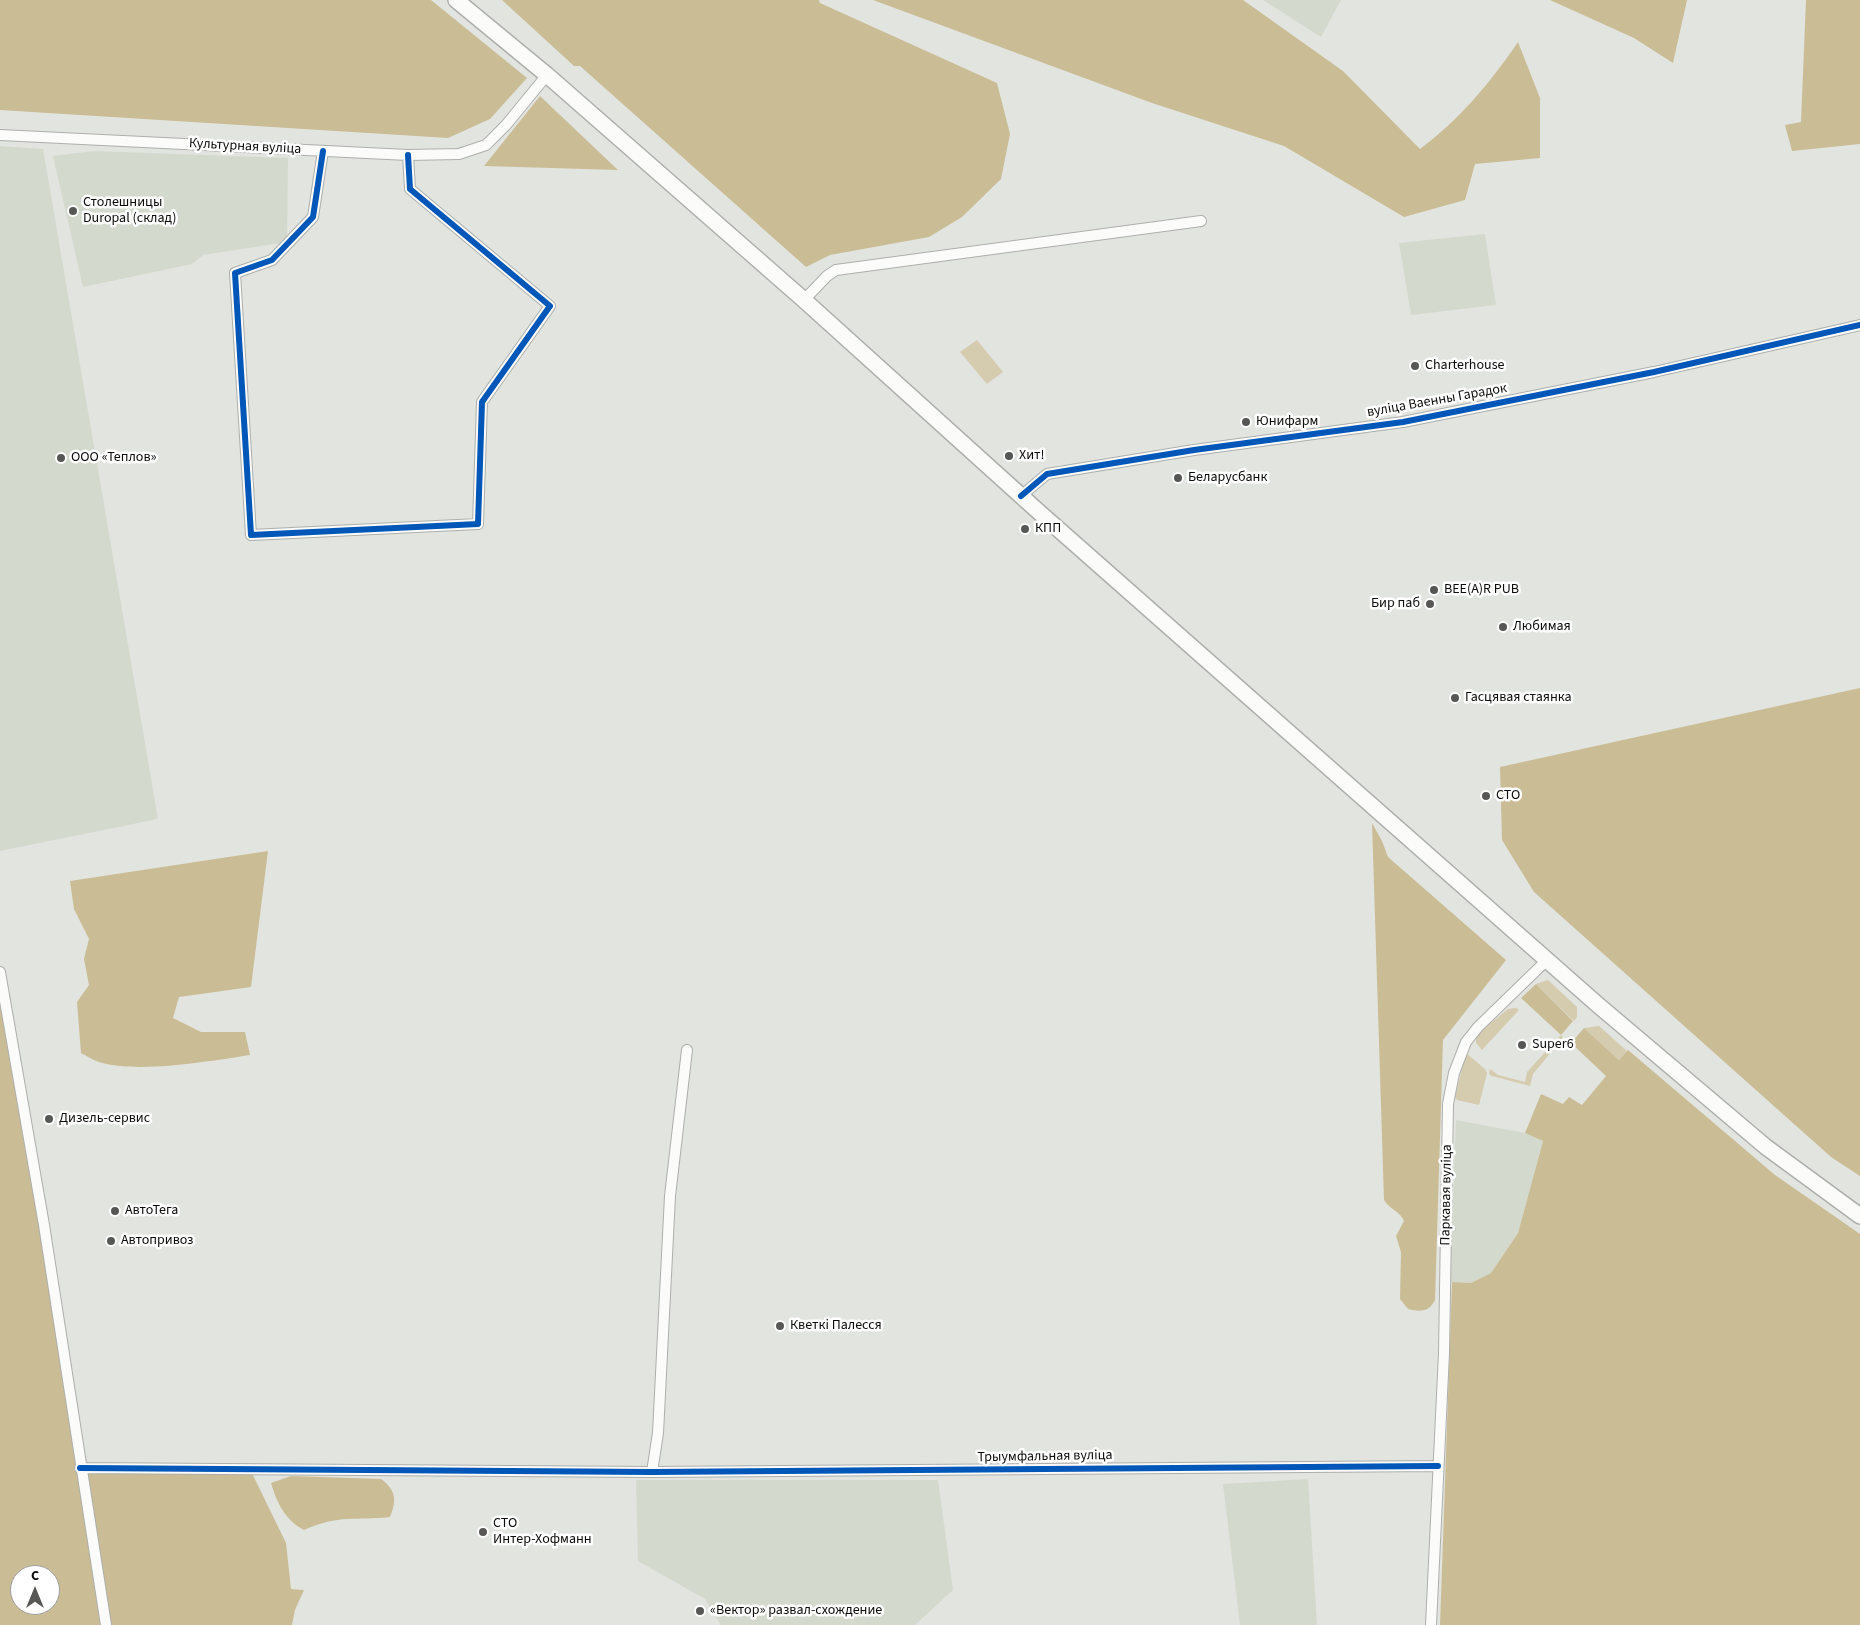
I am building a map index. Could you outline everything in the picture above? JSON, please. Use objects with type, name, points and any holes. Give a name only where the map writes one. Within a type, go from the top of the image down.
[{"type":"main road","points":[[456,0],[547,75],[804,300],[1021,496],[1547,960],[1766,1147],[1860,1216]]},
{"type":"street","name":"Культурная вуліца","points":[[0,135],[408,155],[458,154],[486,146],[547,75]]},
{"type":"street","points":[[323,151],[313,217],[272,260],[235,273],[251,535],[478,524],[482,402],[550,306],[410,189],[408,155]]},
{"type":"street","points":[[804,300],[827,276],[836,270],[1201,221]]},
{"type":"street","name":"вуліца Ваенны Гарадок","points":[[1021,496],[1046,474],[1194,450],[1403,422],[1654,372],[1860,325]]},
{"type":"street","name":"Паркавая вуліца","points":[[1432,1625],[1444,1353],[1448,1104],[1454,1073],[1470,1035],[1547,960]]},
{"type":"street","points":[[0,972],[44,1225],[80,1468],[106,1625]]},
{"type":"street","points":[[652,1472],[658,1433],[670,1196],[687,1050]]},
{"type":"street","name":"Трыумфальная вуліца","points":[[80,1468],[652,1472],[1438,1466]]},
{"type":"shaded area","points":[[0,0],[431,0],[527,78],[490,119],[448,138],[0,110]]},
{"type":"shaded area","points":[[502,0],[819,0],[820,3],[997,83],[1010,134],[1001,179],[962,217],[929,237],[830,255],[806,267],[580,66],[574,66]]},
{"type":"shaded area","points":[[873,0],[1243,0],[1343,71],[1420,149],[1474,100],[1518,42],[1540,98],[1540,158],[1475,164],[1465,200],[1404,217],[1284,146],[1152,103]]},
{"type":"shaded area","points":[[1263,0],[1341,0],[1321,37]]},
{"type":"shaded area","points":[[1550,0],[1687,0],[1673,63],[1634,38]]},
{"type":"shaded area","points":[[1806,0],[1860,0],[1860,144],[1792,151],[1785,125],[1801,122]]},
{"type":"shaded area","points":[[540,96],[618,170],[484,166]]},
{"type":"shaded area","points":[[0,146],[43,149],[158,819],[0,851]]},
{"type":"shaded area","points":[[94,151],[288,158],[287,242],[203,255],[192,264],[83,287],[53,156]]},
{"type":"shaded area","points":[[1485,234],[1496,305],[1411,315],[1399,243]]},
{"type":"shaded area","points":[[977,340],[1003,372],[987,384],[960,352]]},
{"type":"shaded area","points":[[1860,688],[1860,1176],[1831,1157],[1534,892],[1502,840],[1500,767]]},
{"type":"shaded area","points":[[1372,823],[1388,857],[1506,960],[1443,1040],[1435,1300],[1430,1307],[1421,1311],[1408,1309],[1400,1299],[1401,1252],[1396,1236],[1404,1221],[1384,1200]]},
{"type":"shaded area","points":[[268,851],[251,987],[179,997],[173,1018],[201,1032],[245,1032],[250,1055],[174,1065],[133,1067],[99,1062],[81,1053],[77,1002],[89,985],[84,959],[89,939],[74,909],[70,881]]},
{"type":"shaded area","points":[[0,972],[80,1468],[250,1469],[286,1543],[291,1589],[304,1590],[295,1610],[292,1625],[0,1625]]},
{"type":"shaded area","points":[[1548,980],[1577,1007],[1577,1017],[1574,1021],[1536,984]]},
{"type":"shaded area","points":[[1536,984],[1573,1021],[1561,1035],[1521,998]]},
{"type":"shaded area","points":[[1516,1008],[1519,1010],[1482,1050],[1476,1043],[1476,1035],[1508,1009]]},
{"type":"shaded area","points":[[1599,1026],[1627,1051],[1619,1060],[1584,1028]]},
{"type":"shaded area","points":[[1584,1028],[1619,1060],[1628,1050],[1775,1175],[1860,1234],[1860,1625],[1440,1625],[1452,1282],[1471,1283],[1491,1273],[1518,1233],[1543,1141],[1525,1133],[1541,1094],[1563,1104],[1569,1097],[1582,1105],[1606,1076],[1571,1043]]},
{"type":"shaded area","points":[[1561,1035],[1563,1038],[1533,1074],[1530,1086],[1489,1074],[1490,1069],[1498,1075],[1525,1082],[1527,1072]]},
{"type":"shaded area","points":[[1466,1053],[1485,1069],[1487,1073],[1479,1105],[1457,1100],[1455,1097]]},
{"type":"shaded area","points":[[1456,1120],[1525,1133],[1543,1141],[1518,1233],[1491,1273],[1471,1283],[1450,1282]]},
{"type":"shaded area","points":[[291,1476],[381,1479],[390,1487],[394,1496],[394,1505],[390,1517],[338,1520],[304,1530],[287,1516],[276,1497],[271,1483]]},
{"type":"shaded area","points":[[1308,1479],[1317,1625],[1240,1625],[1223,1484]]},
{"type":"shaded area","points":[[636,1480],[938,1480],[953,1590],[915,1625],[721,1625],[705,1599],[638,1561]]},
{"type":"cycle path","points":[[323,151],[313,217],[272,260],[235,273],[251,535],[478,524],[482,402],[550,306],[410,189],[408,155]]},
{"type":"cycle path","points":[[1021,496],[1047,474],[1194,450],[1403,422],[1654,372],[1860,325]]},
{"type":"cycle path","points":[[80,1468],[652,1472],[1438,1466]]},
{"type":"place","name":"Столешницы Duropal (склад)","points":[[73,211]]},
{"type":"place","name":"Charterhouse","points":[[1415,366]]},
{"type":"place","name":"Юнифарм","points":[[1246,422]]},
{"type":"place","name":"Хит!","points":[[1009,456]]},
{"type":"place","name":"ООО «Теплов»","points":[[61,458]]},
{"type":"place","name":"Беларусбанк","points":[[1178,478]]},
{"type":"place","name":"КПП","points":[[1025,529]]},
{"type":"place","name":"BEE(A)R PUB","points":[[1434,590]]},
{"type":"place","name":"Бир паб","points":[[1430,604]]},
{"type":"place","name":"Любимая","points":[[1503,627]]},
{"type":"place","name":"Гасцявая стаянка","points":[[1455,698]]},
{"type":"place","name":"СТО","points":[[1486,796]]},
{"type":"place","name":"Super6","points":[[1522,1045]]},
{"type":"place","name":"Дизель-сервис","points":[[49,1119]]},
{"type":"place","name":"АвтоТега","points":[[115,1211]]},
{"type":"place","name":"Автопривоз","points":[[111,1241]]},
{"type":"place","name":"Кветкі Палесся","points":[[780,1326]]},
{"type":"place","name":"СТО Интер-Хофманн","points":[[483,1532]]},
{"type":"place","name":"«Вектор» развал-схождение","points":[[700,1611]]}]
